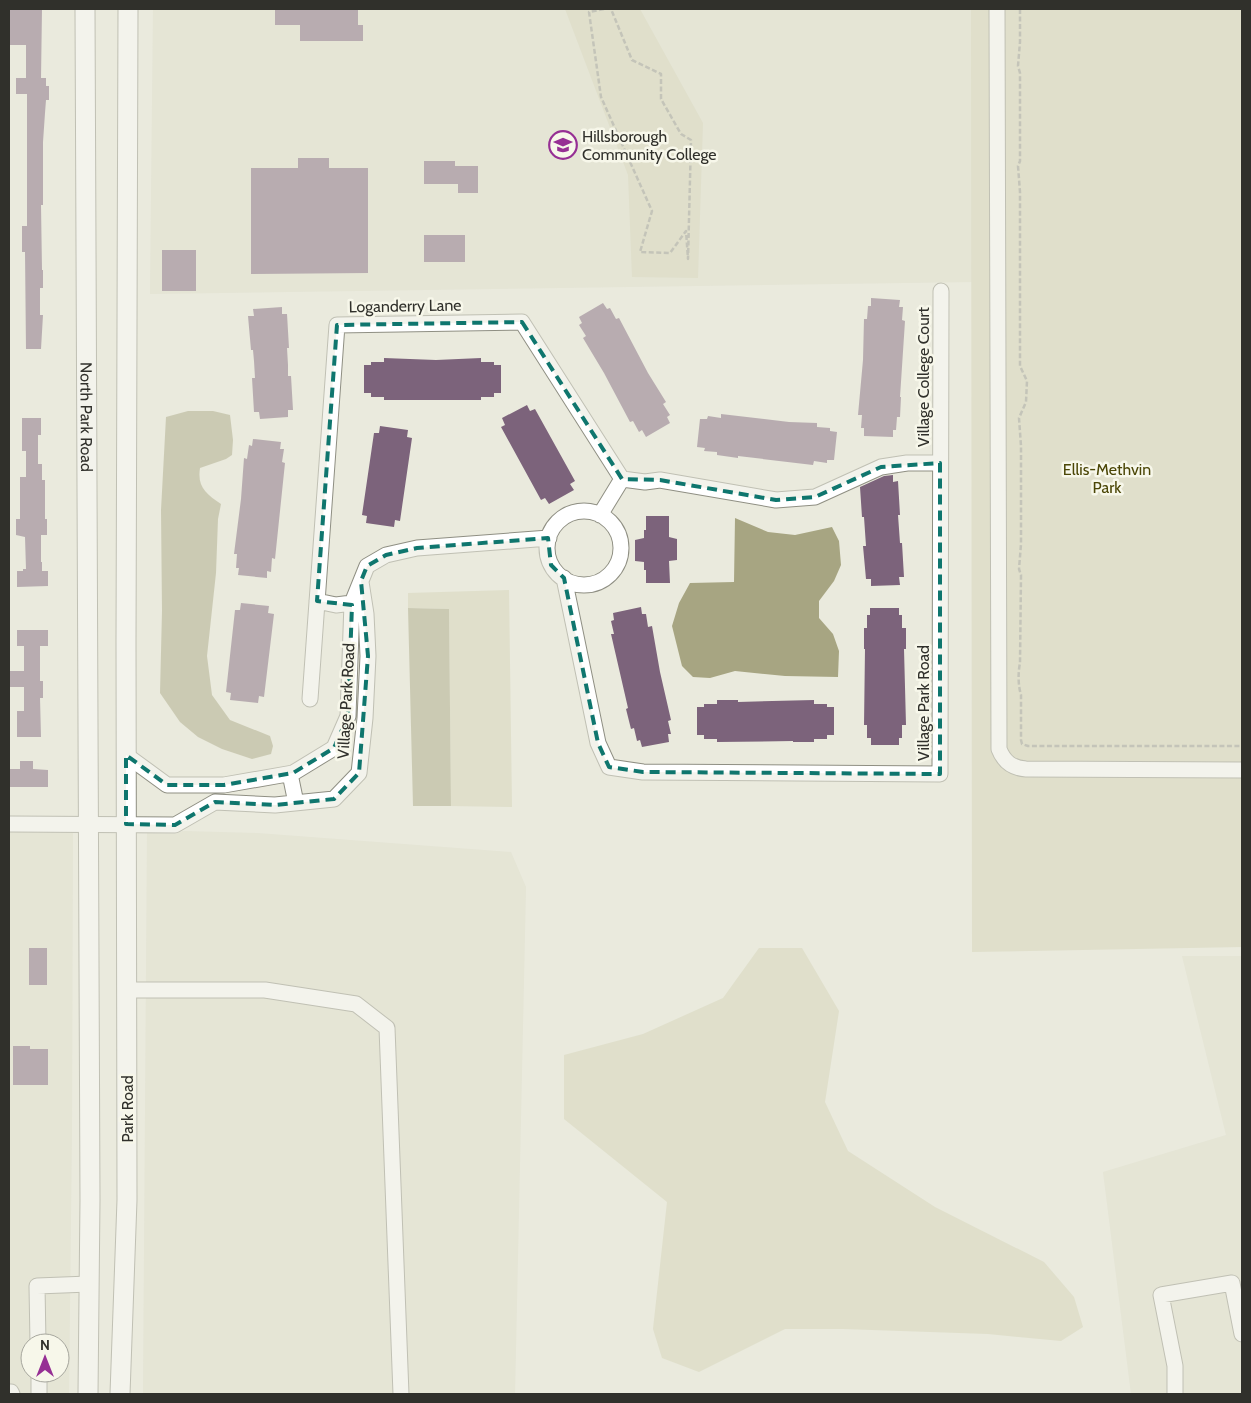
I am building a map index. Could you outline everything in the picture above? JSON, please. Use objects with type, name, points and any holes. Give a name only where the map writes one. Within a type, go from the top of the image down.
[{"type":"main road","name":"North Park Road","points":[[85,9],[88,824]]},
{"type":"main road","points":[[126,824],[128,9]]},
{"type":"main road","points":[[88,824],[88,1394]]},
{"type":"main road","name":"Park Road","points":[[120,1394],[128,1200],[126,824]]},
{"type":"street","points":[[998,9],[999,749],[1006,762],[1018,769],[1242,770]]},
{"type":"street","name":"Village College Court","points":[[940,291],[940,463]]},
{"type":"street","name":"Loganderry Lane","points":[[310,699],[337,325],[522,322],[622,479]]},
{"type":"street","points":[[600,515],[622,479],[645,482],[660,480],[776,500],[815,497],[881,466],[907,463],[940,463]]},
{"type":"street","name":"Village Park Road","points":[[126,755],[167,785],[224,785],[290,774],[334,748],[348,716],[352,604],[366,566],[386,555],[409,550],[549,538],[547,554],[551,565],[564,578],[598,743],[609,767],[643,772],[940,774],[940,463]]},
{"type":"street","points":[[549,538],[552,530],[560,520],[570,514],[582,511],[594,512],[605,517],[614,526],[619,536],[621,548],[619,560],[613,571],[604,579],[593,584],[581,585],[569,582],[564,578]]},
{"type":"street","name":"Village Park Road","points":[[215,802],[275,805],[334,799],[360,773],[368,656],[366,614],[361,581]]},
{"type":"street","points":[[317,601],[336,605],[352,604]]},
{"type":"street","points":[[345,723],[364,725]]},
{"type":"street","points":[[290,774],[296,803]]},
{"type":"street","points":[[9,824],[175,825],[215,802],[214,785]]},
{"type":"street","points":[[127,990],[265,990],[356,1004],[386,1028],[401,1394]]},
{"type":"street","points":[[1175,1394],[1175,1366],[1161,1295],[1232,1282],[1242,1334]]},
{"type":"street","points":[[38,1333],[37,1286],[89,1284]]},
{"type":"path","points":[[604,9],[589,12],[601,96],[652,211],[640,252],[670,253],[686,231],[688,259],[691,140],[682,134],[660,99],[660,74],[632,60],[611,9]]},
{"type":"path","points":[[1020,9],[1018,66],[1020,73],[1020,161],[1018,166],[1020,192],[1020,366],[1027,380],[1026,402],[1019,418],[1021,446],[1021,544],[1019,569],[1021,585],[1019,689],[1021,695],[1022,744],[1028,746],[1242,746]]},
{"type":"highlighted area","points":[[522,322],[622,479],[660,480],[776,500],[815,497],[881,467],[940,463],[940,774],[643,772],[609,767],[598,743],[564,578],[551,565],[548,538],[417,548],[386,555],[367,566],[361,581],[368,656],[359,773],[334,799],[275,805],[215,802],[175,825],[126,824],[126,755],[167,785],[224,785],[293,773],[334,748],[348,716],[352,605],[317,601],[337,325]]},
{"type":"shaded area","name":"Hillsborough Community College","points":[[153,9],[973,9],[974,282],[150,294]]},
{"type":"shaded area","points":[[188,411],[213,411],[230,415],[233,440],[232,455],[200,468],[199,475],[204,489],[221,504],[218,519],[216,573],[207,656],[212,695],[230,720],[270,736],[273,746],[271,754],[252,759],[222,749],[198,737],[180,722],[160,693],[162,611],[161,510],[166,417]]},
{"type":"shaded area","points":[[735,518],[768,532],[795,535],[832,527],[839,541],[841,565],[834,581],[819,601],[819,618],[833,634],[839,651],[838,677],[785,676],[735,671],[710,678],[693,677],[682,666],[672,626],[679,603],[690,583],[734,582]]},
{"type":"shaded area","points":[[408,608],[449,609],[451,806],[413,806]]},
{"type":"shaded area","points":[[183,831],[257,833],[511,852],[526,887],[515,1394],[143,1394],[147,833],[175,834]]},
{"type":"shaded area","points":[[9,832],[73,833],[70,1333],[20,1333],[20,1383],[69,1383],[69,1394],[9,1394]]},
{"type":"shaded area","points":[[1182,956],[1242,956],[1242,1393],[1131,1394],[1103,1172],[1226,1135]]},
{"type":"green space","points":[[565,9],[640,9],[703,123],[698,278],[632,277],[628,175]]},
{"type":"green space","name":"Ellis-Methvin Park","points":[[971,9],[1242,9],[1242,947],[972,952]]},
{"type":"green space","points":[[509,590],[512,807],[451,806],[449,609],[408,608],[408,593]]},
{"type":"green space","points":[[759,948],[802,948],[839,1011],[825,1102],[848,1151],[935,1207],[1044,1262],[1074,1297],[1083,1327],[1061,1341],[988,1334],[785,1329],[699,1372],[662,1358],[653,1329],[667,1202],[564,1119],[564,1055],[643,1034],[723,998]]},
{"type":"building","points":[[10,9],[42,9],[41,78],[46,78],[46,86],[49,86],[49,100],[46,100],[43,142],[43,205],[41,205],[43,288],[40,288],[40,315],[43,315],[41,349],[26,349],[25,252],[22,252],[22,226],[27,226],[27,94],[16,94],[16,78],[26,78],[26,45],[10,45]]},
{"type":"building","points":[[275,9],[358,9],[358,25],[363,25],[363,41],[300,41],[300,25],[275,25]]},
{"type":"building","points":[[298,158],[329,158],[329,168],[368,168],[368,273],[251,274],[251,168],[298,168]]},
{"type":"building","points":[[424,161],[455,161],[455,166],[478,166],[478,193],[458,193],[458,184],[424,184]]},
{"type":"building","points":[[424,235],[465,235],[465,262],[424,262]]},
{"type":"building","points":[[162,250],[196,250],[196,291],[162,291]]},
{"type":"building","points":[[871,298],[900,300],[899,307],[903,307],[902,320],[905,321],[900,417],[897,417],[896,430],[893,430],[893,437],[864,436],[864,428],[861,428],[862,415],[858,415],[863,360],[864,319],[867,319]]},
{"type":"building","points":[[603,303],[607,309],[610,308],[616,319],[619,318],[648,373],[666,402],[663,404],[670,415],[667,417],[670,423],[646,437],[642,430],[639,432],[633,421],[630,422],[583,338],[586,336],[579,325],[582,323],[579,317]]},
{"type":"building","points":[[282,307],[282,314],[287,314],[288,376],[291,376],[293,410],[288,410],[288,417],[260,419],[259,412],[254,412],[252,378],[255,378],[254,361],[253,350],[251,350],[248,316],[254,316],[253,309]]},
{"type":"building","points":[[384,358],[436,360],[481,358],[481,362],[494,362],[494,365],[501,365],[501,393],[494,393],[494,397],[481,397],[481,400],[384,400],[384,397],[371,397],[371,393],[364,393],[364,365],[371,365],[371,362],[384,362]]},
{"type":"building","points":[[527,405],[530,411],[535,409],[575,481],[570,484],[574,490],[549,504],[545,498],[541,500],[501,427],[505,425],[502,418]]},
{"type":"building","points":[[721,414],[789,422],[817,423],[817,427],[830,428],[830,431],[837,432],[834,460],[827,460],[827,463],[814,461],[813,465],[738,456],[738,458],[717,455],[717,452],[704,451],[705,448],[697,447],[700,419],[707,419],[708,416],[721,418]]},
{"type":"building","points":[[22,418],[41,418],[41,435],[38,435],[38,464],[42,464],[42,480],[45,480],[47,535],[41,535],[41,562],[42,571],[48,571],[48,586],[17,587],[17,571],[26,569],[25,537],[16,535],[16,519],[20,519],[20,477],[26,477],[26,451],[22,451]]},
{"type":"building","points":[[380,426],[408,430],[407,437],[412,438],[400,521],[395,520],[394,527],[366,523],[367,516],[362,515],[374,433],[379,433]]},
{"type":"building","points":[[253,439],[281,442],[280,449],[284,449],[282,462],[285,463],[275,559],[272,558],[271,572],[267,571],[267,578],[238,575],[239,568],[236,568],[237,554],[234,554],[244,458],[247,459],[249,445],[252,446]]},
{"type":"building","points":[[893,475],[893,482],[898,481],[900,515],[898,515],[904,577],[899,577],[900,585],[871,586],[871,579],[866,579],[863,546],[866,546],[860,487],[884,476]]},
{"type":"building","points":[[646,516],[669,516],[669,537],[677,539],[677,560],[669,561],[670,583],[646,583],[644,562],[635,561],[635,540],[644,538]]},
{"type":"building","points":[[241,603],[269,606],[268,613],[274,614],[264,697],[259,696],[258,703],[230,700],[231,693],[226,692],[235,610],[240,610]]},
{"type":"building","points":[[641,607],[642,614],[646,614],[648,627],[652,626],[671,720],[668,721],[671,734],[668,734],[669,742],[642,747],[640,740],[637,741],[634,728],[631,729],[611,634],[614,634],[611,621],[614,620],[613,613]]},
{"type":"building","points":[[870,608],[899,608],[899,615],[902,615],[902,628],[906,628],[906,649],[904,649],[906,725],[902,725],[902,738],[899,738],[899,745],[871,745],[871,738],[867,738],[867,725],[864,725],[864,628],[867,628],[867,615],[870,615]]},
{"type":"building","points":[[17,630],[48,630],[48,646],[40,646],[40,681],[43,681],[43,698],[40,698],[41,737],[17,737],[17,711],[24,711],[24,687],[10,687],[10,671],[24,671],[24,646],[17,646]]},
{"type":"building","points":[[717,700],[738,700],[738,702],[814,700],[814,704],[827,704],[827,707],[834,707],[834,735],[827,735],[827,739],[814,739],[814,742],[717,742],[717,739],[704,739],[704,735],[697,735],[697,707],[704,707],[704,704],[717,704]]},
{"type":"building","points":[[20,761],[33,761],[33,769],[48,770],[48,787],[10,787],[9,769],[20,769]]},
{"type":"building","points":[[29,948],[47,948],[47,985],[29,985]]},
{"type":"building","points":[[13,1046],[30,1046],[30,1049],[48,1049],[48,1085],[13,1085]]},
{"type":"place","name":"Hillsborough Community College","points":[[563,145]]}]
